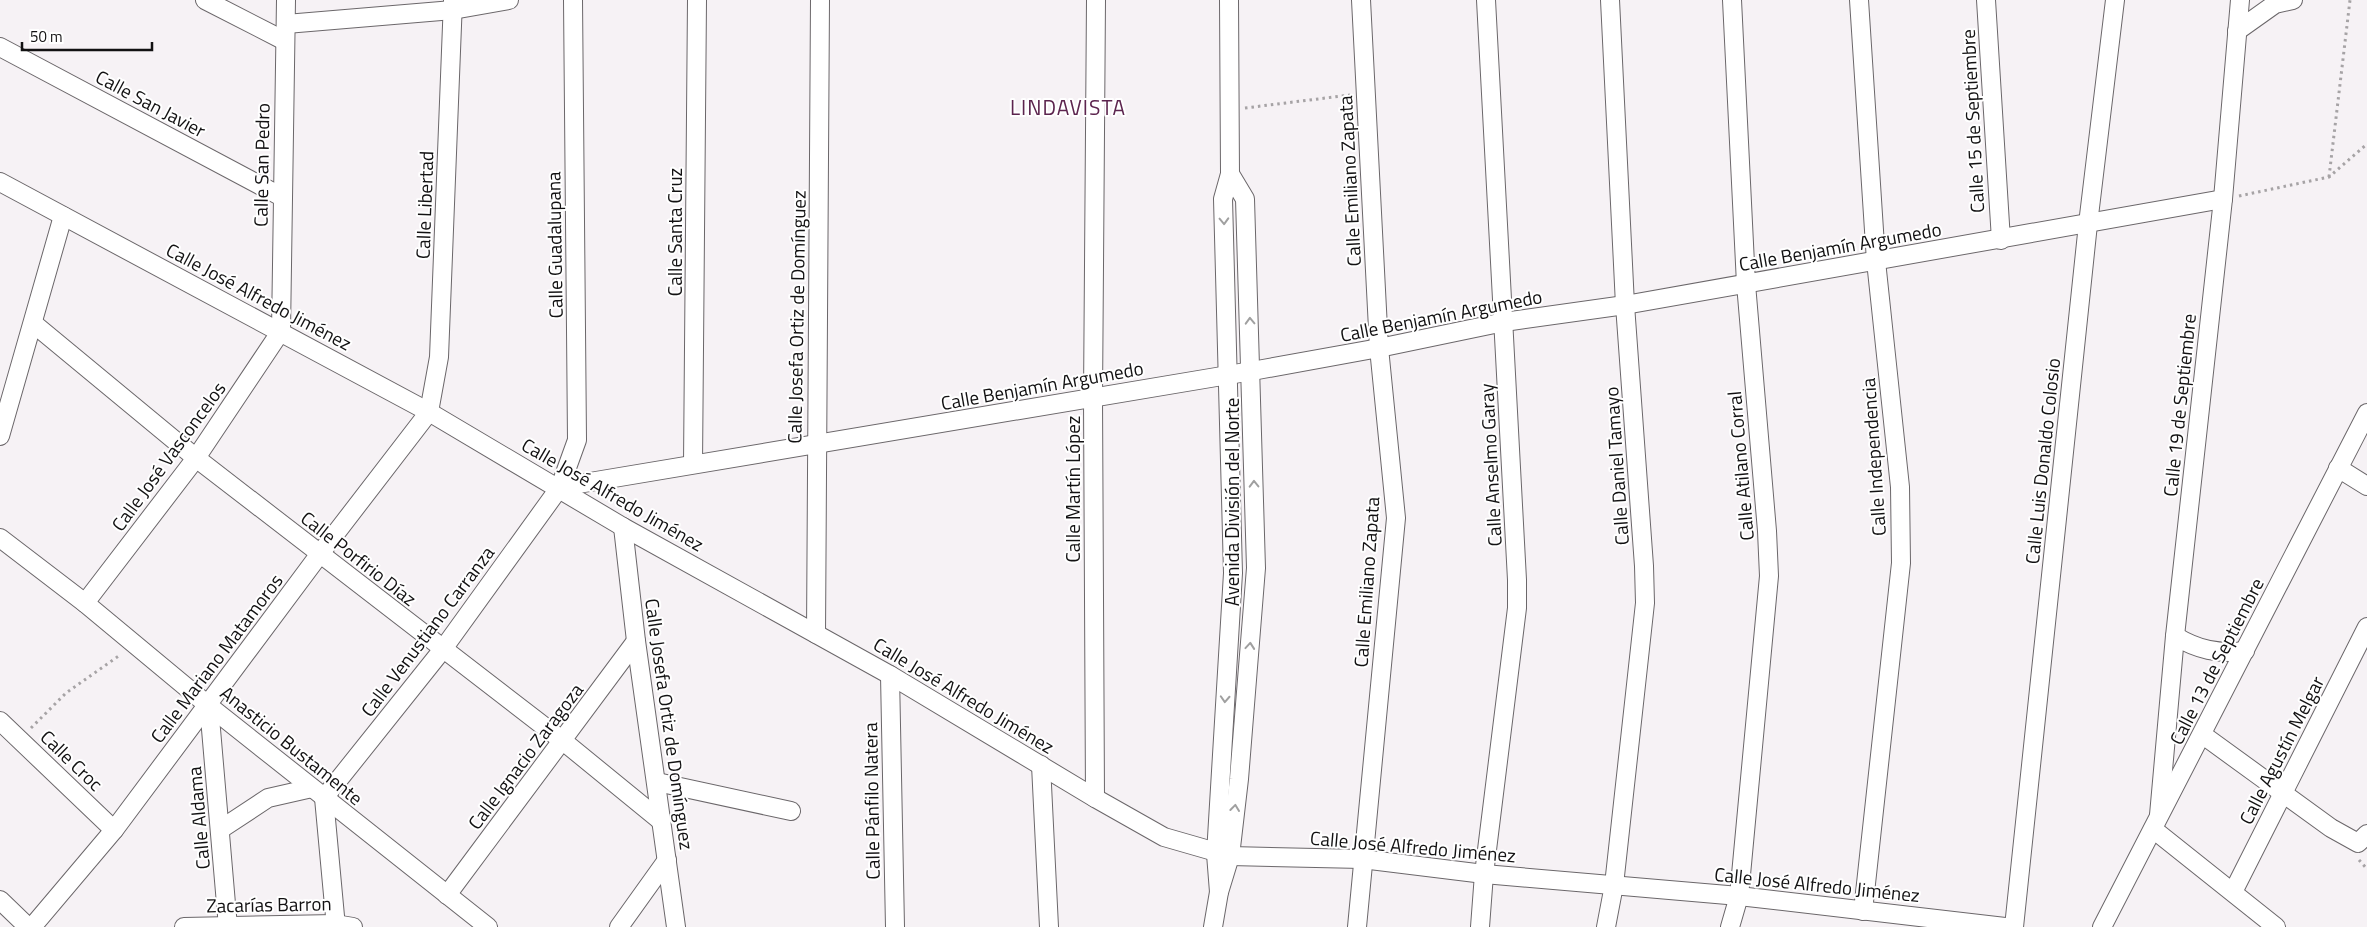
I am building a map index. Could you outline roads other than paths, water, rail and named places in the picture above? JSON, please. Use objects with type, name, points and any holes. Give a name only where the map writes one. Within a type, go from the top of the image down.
[{"type":"street","points":[[205,0],[285,33],[453,5],[509,0]]},
{"type":"street","name":"Calle San Pedro","points":[[281,331],[286,0]]},
{"type":"street","name":"Calle Guadalupana","points":[[560,488],[577,440],[573,0]]},
{"type":"street","name":"Calle Santa Cruz","points":[[693,464],[696,0]]},
{"type":"street","name":"Calle Josefa Ortiz de Domínguez","points":[[816,634],[820,0]]},
{"type":"street","name":"Calle Martín López","points":[[1095,798],[1093,398],[1096,0]]},
{"type":"street","name":"Avenida División del Norte","points":[[1213,927],[1223,855],[1233,573],[1223,199],[1230,174],[1229,0]]},
{"type":"street","name":"Calle Emiliano Zapata","points":[[1357,927],[1396,518],[1379,348],[1361,0]]},
{"type":"street","name":"Calle Anselmo Garay","points":[[1480,927],[1484,874],[1517,599],[1486,0]]},
{"type":"street","name":"Calle Daniel Tamayo","points":[[1606,927],[1614,885],[1645,603],[1625,305],[1610,0]]},
{"type":"street","name":"Calle Atilano Corral","points":[[1730,927],[1739,896],[1769,576],[1767,531],[1746,284],[1732,0]]},
{"type":"street","name":"Calle Independencia","points":[[1859,0],[1876,261],[1900,487],[1901,563],[1863,911]]},
{"type":"street","name":"Calle 15 de Septiembre","points":[[1986,0],[2001,240]]},
{"type":"street","name":"Calle Luis Donaldo Colosio","points":[[2014,927],[2088,224],[2115,0]]},
{"type":"street","name":"Calle 19 de Septiembre","points":[[2156,822],[2223,199],[2240,0]]},
{"type":"street","points":[[2237,31],[2275,4],[2292,0]]},
{"type":"street","name":"Calle Libertad","points":[[430,412],[439,357],[453,5]]},
{"type":"street","name":"Calle San Javier","points":[[0,47],[282,197]]},
{"type":"street","name":"Avenida División del Norte","points":[[1223,855],[1238,779],[1256,568],[1252,371],[1245,199],[1230,174]]},
{"type":"street","name":"Calle José Alfredo Jiménez","points":[[0,182],[430,412],[623,527],[890,675],[1095,798],[1164,837],[1223,855],[1362,859],[1484,874],[1739,896],[2005,927]]},
{"type":"street","name":"Calle Benjamín Argumedo","points":[[560,488],[1252,371],[1379,348],[1504,322],[1625,305],[2001,240],[2223,199]]},
{"type":"street","points":[[0,436],[34,324],[63,216]]},
{"type":"street","name":"Calle Porfirio Díaz","points":[[34,324],[196,458],[319,555],[563,741],[661,821]]},
{"type":"street","name":"Calle José Vasconcelos","points":[[85,603],[196,458],[281,331]]},
{"type":"street","name":"Calle Mariano Matamoros","points":[[30,927],[114,830],[209,706],[319,555],[430,412]]},
{"type":"street","name":"Calle 13 de Septiembre","points":[[2102,927],[2203,735],[2367,413]]},
{"type":"street","points":[[2338,468],[2367,486]]},
{"type":"street","name":"Calle Venustiano Carranza","points":[[318,793],[443,649],[560,488]]},
{"type":"street","name":"Calle Josefa Ortiz de Domínguez","points":[[623,527],[636,641],[676,927]]},
{"type":"street","name":"Anasticio Bustamente","points":[[0,538],[85,603],[209,706],[488,927]]},
{"type":"street","name":"Calle Agustín Melgar","points":[[2233,892],[2367,627]]},
{"type":"street","points":[[2175,636],[2191,646],[2208,651],[2227,653],[2245,651]]},
{"type":"street","name":"Calle Ignacio Zaragoza","points":[[447,896],[636,641]]},
{"type":"street","name":"Calle Pánfilo Natera","points":[[890,675],[895,927]]},
{"type":"street","name":"Calle Aldama","points":[[209,706],[228,926]]},
{"type":"street","name":"Calle Croc","points":[[0,721],[114,830]]},
{"type":"street","points":[[2203,735],[2331,828],[2358,843],[2367,834]]},
{"type":"street","points":[[1040,765],[1049,927]]},
{"type":"street","points":[[657,782],[791,811]]},
{"type":"street","points":[[221,830],[268,798],[318,793],[336,925]]},
{"type":"street","points":[[2156,822],[2233,892],[2276,927]]},
{"type":"street","points":[[619,927],[667,860]]},
{"type":"street","points":[[0,900],[30,927]]},
{"type":"street","name":"Zacarías Barron","points":[[184,927],[336,925],[353,927]]},
{"type":"district","name":"LINDAVISTA","points":[[1068,107]]}]
